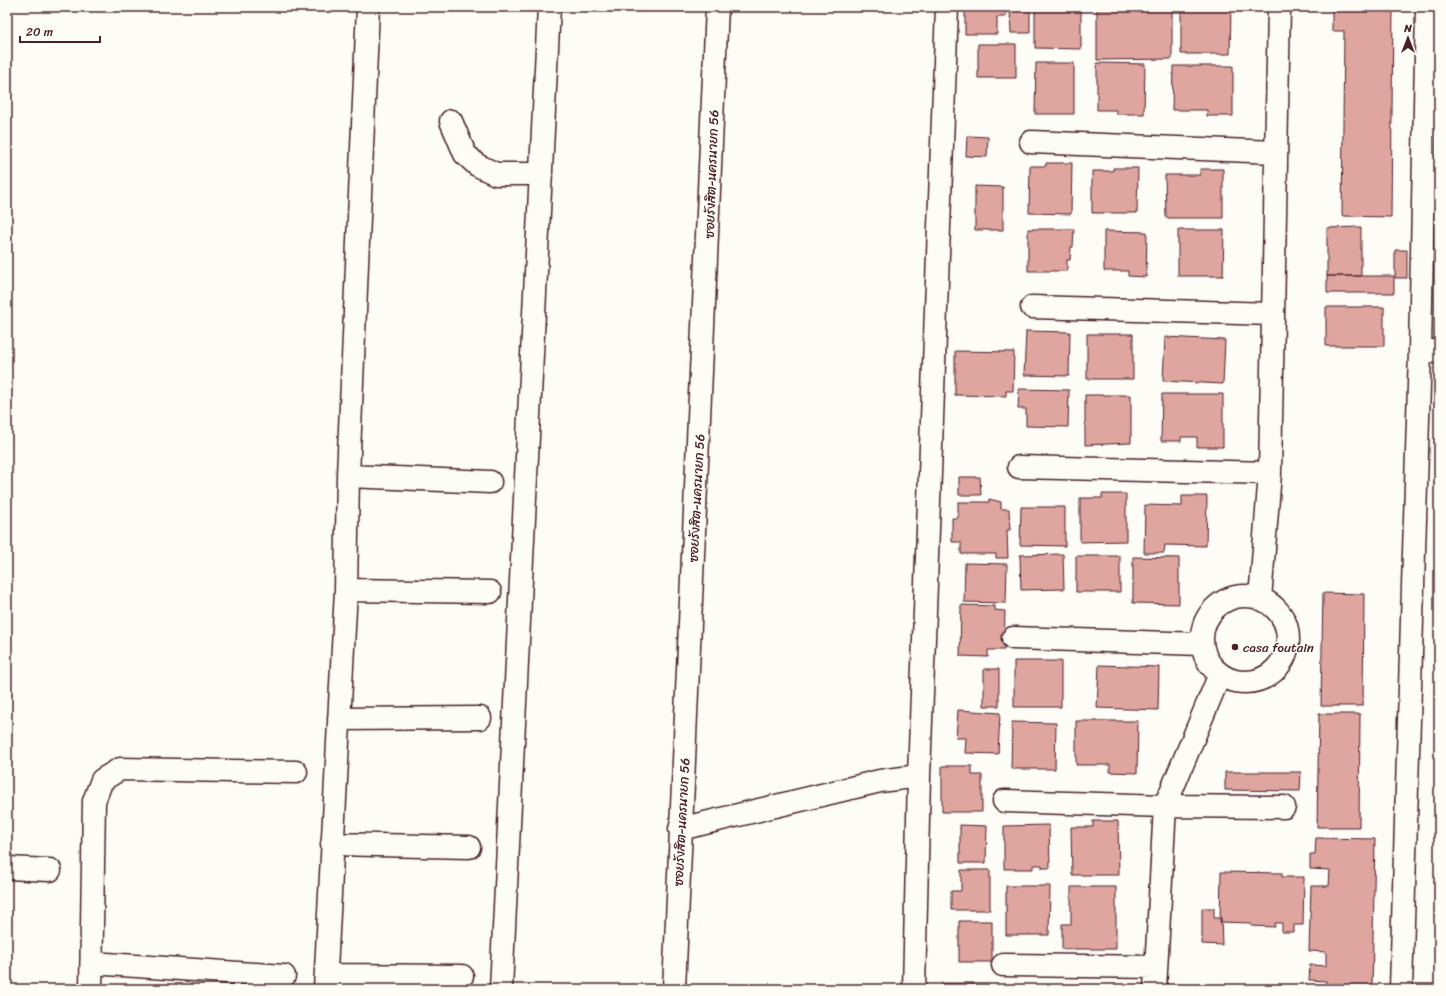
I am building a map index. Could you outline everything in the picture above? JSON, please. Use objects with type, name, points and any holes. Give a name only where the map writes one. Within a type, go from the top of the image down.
[{"type":"street","points":[[368,7],[348,476],[346,590],[326,982],[462,976]]},
{"type":"street","points":[[501,989],[549,7]]},
{"type":"street","name":"ซอยรังสิต-นครนายก 56","points":[[674,989],[680,829],[705,313],[717,7]]},
{"type":"street","points":[[914,989],[947,7]]},
{"type":"street","points":[[1260,599],[1270,473],[1279,7]]},
{"type":"street","points":[[1401,989],[1429,351],[1431,13]]},
{"type":"street","points":[[451,121],[465,154],[477,165],[496,174],[541,174]]},
{"type":"street","points":[[1031,142],[1275,152]]},
{"type":"street","points":[[1032,307],[1273,314]]},
{"type":"street","points":[[1019,467],[1270,473]]},
{"type":"street","points":[[348,476],[490,482]]},
{"type":"street","points":[[346,590],[490,592]]},
{"type":"street","points":[[1246,596],[1260,599],[1272,606],[1282,617],[1287,631],[1288,645],[1283,659],[1274,670],[1262,678],[1247,682],[1233,680],[1220,674],[1211,666],[1205,655],[1202,644],[1203,629],[1208,616],[1218,605],[1231,598],[1246,596]]},
{"type":"street","points":[[1013,638],[1202,644]]},
{"type":"street","points":[[1155,989],[1165,806],[1220,674]]},
{"type":"street","points":[[339,719],[480,718]]},
{"type":"street","points":[[91,989],[94,801],[102,780],[120,768],[296,772]]},
{"type":"street","points":[[680,829],[880,781],[920,776]]},
{"type":"street","points":[[1004,801],[1165,806],[1284,807]]},
{"type":"street","points":[[332,844],[469,846]]},
{"type":"street","points":[[7,868],[50,870]]},
{"type":"street","points":[[92,963],[284,976]]},
{"type":"street","points":[[1003,965],[1156,967]]},
{"type":"building","points":[[965,7],[1006,7],[1006,17],[997,17],[997,34],[965,34]]},
{"type":"building","points":[[1035,7],[1081,7],[1081,49],[1035,48]]},
{"type":"building","points":[[1097,7],[1172,7],[1172,59],[1097,60]]},
{"type":"building","points":[[1332,7],[1393,7],[1391,217],[1342,216],[1344,31],[1332,31]]},
{"type":"building","points":[[1181,8],[1231,8],[1230,54],[1181,54]]},
{"type":"building","points":[[1010,10],[1030,10],[1030,33],[1011,33]]},
{"type":"building","points":[[978,44],[1016,44],[1016,78],[978,78]]},
{"type":"building","points":[[1036,63],[1074,63],[1074,114],[1035,114]]},
{"type":"building","points":[[1097,63],[1145,64],[1144,114],[1116,114],[1116,110],[1097,110]]},
{"type":"building","points":[[1173,66],[1233,66],[1233,116],[1207,116],[1207,110],[1172,110]]},
{"type":"building","points":[[967,136],[988,137],[987,157],[966,156]]},
{"type":"building","points":[[1046,163],[1072,163],[1071,214],[1029,213],[1030,166],[1046,166]]},
{"type":"building","points":[[1113,168],[1138,168],[1137,213],[1092,213],[1092,171],[1113,171]]},
{"type":"building","points":[[1200,169],[1223,169],[1223,218],[1166,218],[1165,175],[1200,175]]},
{"type":"building","points":[[975,186],[1003,187],[1003,230],[975,230]]},
{"type":"building","points":[[1361,227],[1361,276],[1327,276],[1327,228]]},
{"type":"building","points":[[1028,229],[1074,229],[1073,247],[1071,247],[1070,260],[1067,260],[1067,271],[1028,271]]},
{"type":"building","points":[[1178,230],[1224,230],[1223,276],[1178,276]]},
{"type":"building","points":[[1104,231],[1147,232],[1146,277],[1128,276],[1128,271],[1104,271]]},
{"type":"building","points":[[1395,250],[1407,250],[1407,278],[1395,278]]},
{"type":"building","points":[[1327,276],[1394,276],[1394,293],[1327,293]]},
{"type":"building","points":[[1326,307],[1384,307],[1384,346],[1326,346]]},
{"type":"building","points":[[1026,331],[1070,332],[1069,376],[1024,375]]},
{"type":"building","points":[[1087,334],[1133,334],[1133,379],[1087,379]]},
{"type":"building","points":[[1165,337],[1225,340],[1223,384],[1163,381]]},
{"type":"building","points":[[955,351],[1014,352],[1013,391],[1006,391],[1006,396],[955,395]]},
{"type":"building","points":[[1019,389],[1069,390],[1068,427],[1026,426],[1026,409],[1018,409]]},
{"type":"building","points":[[1162,394],[1223,394],[1223,447],[1197,447],[1197,437],[1181,437],[1181,441],[1161,441]]},
{"type":"building","points":[[1085,395],[1131,395],[1131,443],[1085,445]]},
{"type":"building","points":[[959,477],[980,477],[981,495],[959,495]]},
{"type":"building","points":[[1102,494],[1126,494],[1126,541],[1080,542],[1080,498],[1102,498]]},
{"type":"building","points":[[1182,496],[1207,496],[1206,546],[1165,545],[1164,553],[1144,553],[1145,505],[1182,506]]},
{"type":"building","points":[[989,499],[1001,502],[1001,509],[1009,509],[1010,530],[1007,530],[1008,558],[996,558],[996,554],[961,554],[961,542],[952,542],[952,518],[958,518],[958,502],[989,502]]},
{"type":"building","points":[[1021,507],[1065,507],[1065,546],[1020,545]]},
{"type":"building","points":[[1063,554],[1064,589],[1021,590],[1020,555]]},
{"type":"building","points":[[1076,556],[1120,556],[1120,592],[1076,592]]},
{"type":"building","points":[[1133,557],[1179,558],[1179,604],[1133,603]]},
{"type":"building","points":[[965,563],[1007,564],[1006,603],[964,602]]},
{"type":"building","points":[[1323,593],[1364,594],[1363,706],[1321,706]]},
{"type":"building","points":[[961,605],[995,606],[995,610],[1005,611],[1004,650],[988,650],[988,657],[960,656]]},
{"type":"building","points":[[1014,661],[1061,661],[1061,707],[1014,707]]},
{"type":"building","points":[[1099,665],[1159,667],[1158,710],[1097,708]]},
{"type":"building","points":[[984,669],[999,669],[999,706],[984,706]]},
{"type":"building","points":[[958,710],[1000,713],[998,754],[965,753],[966,738],[956,738]]},
{"type":"building","points":[[1319,714],[1360,714],[1359,827],[1317,827]]},
{"type":"building","points":[[1076,721],[1138,721],[1137,773],[1110,772],[1110,765],[1076,765]]},
{"type":"building","points":[[1012,722],[1056,723],[1055,769],[1011,769]]},
{"type":"building","points":[[942,766],[972,766],[972,775],[982,775],[982,812],[942,812]]},
{"type":"building","points":[[1225,772],[1301,772],[1300,791],[1225,790]]},
{"type":"building","points":[[1093,821],[1118,821],[1119,875],[1072,875],[1071,827],[1093,827]]},
{"type":"building","points":[[960,825],[987,826],[986,863],[960,863]]},
{"type":"building","points":[[1049,825],[1050,868],[1042,868],[1042,865],[1033,865],[1033,869],[1004,869],[1004,826]]},
{"type":"building","points":[[1316,838],[1375,839],[1372,989],[1326,989],[1326,981],[1309,980],[1310,965],[1326,966],[1326,952],[1309,951],[1311,886],[1329,886],[1330,870],[1310,869],[1310,854],[1315,854]]},
{"type":"building","points":[[961,870],[990,870],[990,910],[951,910],[951,891],[961,891]]},
{"type":"building","points":[[1221,872],[1282,873],[1282,877],[1304,877],[1303,925],[1294,925],[1294,932],[1282,932],[1282,923],[1275,923],[1275,927],[1251,926],[1251,923],[1220,922]]},
{"type":"building","points":[[1006,886],[1050,886],[1049,935],[1006,935]]},
{"type":"building","points":[[1071,887],[1116,887],[1116,949],[1062,949],[1062,924],[1071,924]]},
{"type":"building","points":[[1202,908],[1214,908],[1214,918],[1221,918],[1222,945],[1202,944]]},
{"type":"building","points":[[959,921],[992,921],[992,962],[959,962]]},
{"type":"building","points":[[942,983],[974,983],[974,989],[942,989]]},
{"type":"place","name":"casa foutain","points":[[1235,647]]}]
